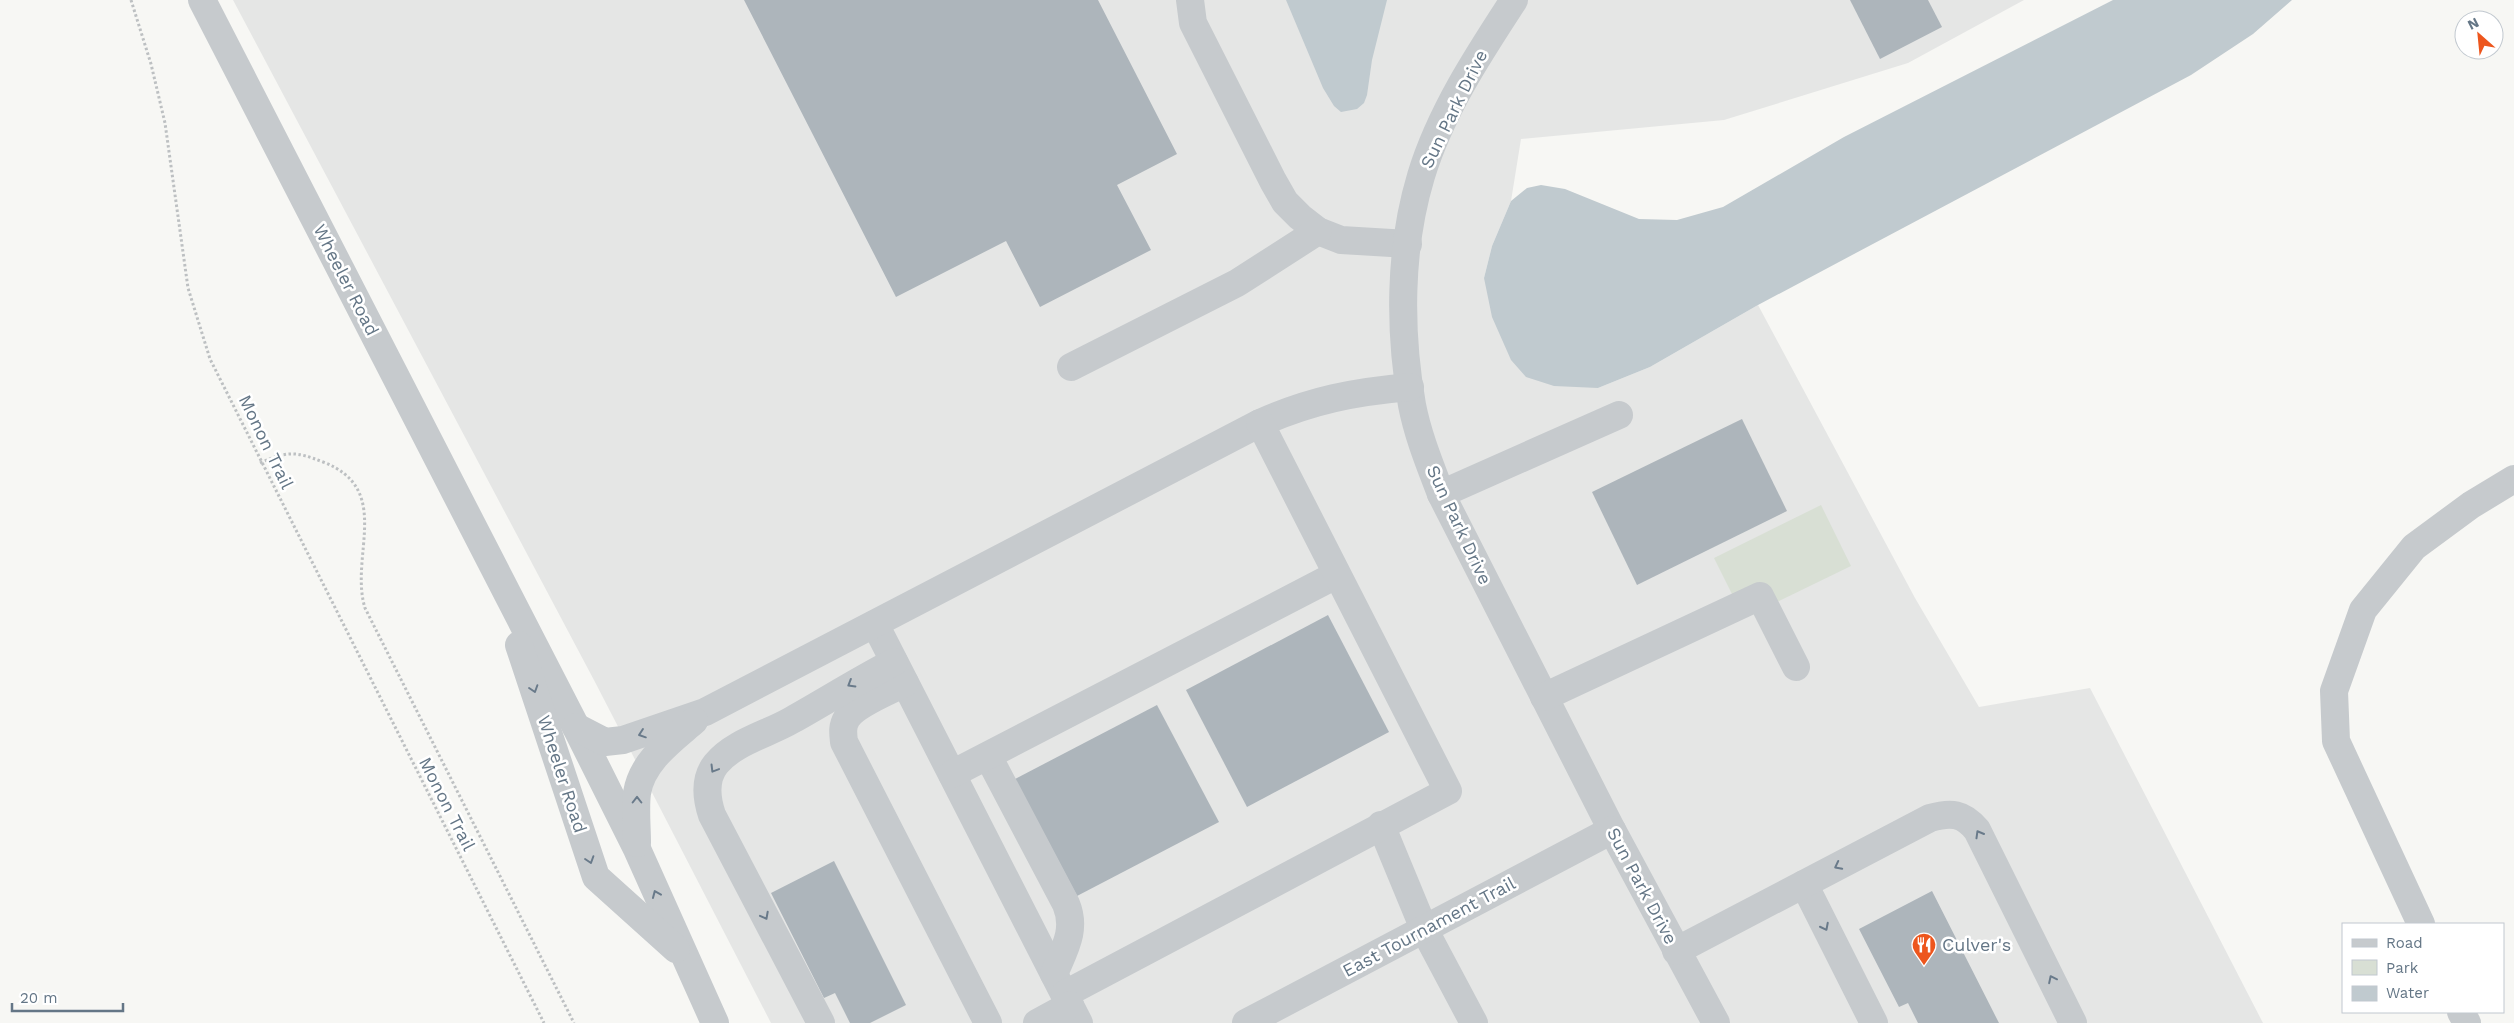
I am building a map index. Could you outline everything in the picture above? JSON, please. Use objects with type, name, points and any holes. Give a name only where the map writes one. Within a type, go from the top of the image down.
[{"type":"street","name":"Wheeler Road","points":[[202,0],[576,727],[637,849],[715,1023]]},
{"type":"street","points":[[1190,0],[1193,22],[1285,202],[1318,231],[1341,240],[1408,244]]},
{"type":"street","name":"Sun Park Drive","points":[[1514,0],[1473,63],[1435,139],[1421,177],[1408,244],[1403,289],[1405,345],[1412,405],[1424,448],[1441,494],[1612,830],[1716,1023]]},
{"type":"street","points":[[1071,367],[1237,283],[1318,231]]},
{"type":"street","points":[[576,727],[605,742],[623,740],[705,712],[1260,423],[1289,410],[1324,400],[1360,392],[1410,388]]},
{"type":"street","points":[[1441,494],[1619,415]]},
{"type":"street","points":[[1036,1023],[1067,999],[1382,825],[1448,791],[1260,423]]},
{"type":"street","points":[[2420,923],[2336,741],[2334,691],[2363,610],[2414,547],[2471,505],[2514,479]]},
{"type":"street","name":"Wheeler Road","points":[[491,560],[596,877],[683,955]]},
{"type":"street","points":[[952,774],[1336,575]]},
{"type":"street","points":[[1544,697],[1760,596],[1796,667]]},
{"type":"street","points":[[875,624],[1067,999]]},
{"type":"street","points":[[821,1023],[712,814],[706,797],[708,780],[716,765],[730,751],[790,721],[857,681],[900,673]]},
{"type":"street","points":[[900,673],[847,717],[842,728],[844,742],[988,1023]]},
{"type":"street","points":[[637,849],[637,792],[646,770],[665,746],[705,712]]},
{"type":"street","points":[[988,756],[1066,904],[1072,920],[1067,941],[1067,999]]},
{"type":"street","points":[[1676,951],[1930,818],[1946,814],[1960,815],[1968,819],[1977,830],[2074,1023]]},
{"type":"street","points":[[1382,825],[1424,929],[1470,1022]]},
{"type":"street","name":"East Tournament Trail","points":[[1246,1023],[1612,830]]},
{"type":"street","points":[[1804,884],[1874,1023]]},
{"type":"path","name":"Monon Trail","points":[[131,0],[151,64],[165,123],[188,288],[210,359],[260,463],[544,1023]]},
{"type":"path","points":[[260,463],[286,453],[309,456],[331,465],[344,474],[359,493],[365,511],[361,591],[365,608],[574,1023]]},
{"type":"shaded area","points":[[233,0],[2024,0],[1908,63],[1724,120],[1521,139],[1511,201],[1492,246],[1484,278],[1598,388],[1650,367],[1758,305],[1915,598],[1979,707],[2090,688],[2263,1023],[771,1023],[595,682]]},
{"type":"green space","points":[[1821,505],[1851,566],[1744,618],[1714,558]]},
{"type":"water","points":[[1286,0],[1387,0],[1372,60],[1367,95],[1364,103],[1357,109],[1341,112],[1334,106],[1323,88]]},
{"type":"water","points":[[2113,0],[2292,0],[2253,34],[2191,75],[1758,305],[1650,367],[1598,388],[1554,386],[1526,377],[1511,360],[1492,317],[1484,278],[1492,246],[1511,201],[1527,188],[1541,185],[1565,189],[1639,219],[1677,220],[1723,207],[1844,137]]},
{"type":"building","points":[[744,0],[1098,0],[1177,154],[1117,185],[1151,250],[1040,307],[1006,241],[896,297]]},
{"type":"building","points":[[1850,0],[1928,0],[1942,27],[1880,59]]},
{"type":"building","points":[[1742,419],[1787,511],[1637,585],[1592,492]]},
{"type":"building","points":[[1328,615],[1389,732],[1247,807],[1186,690]]},
{"type":"building","points":[[1157,705],[1219,822],[1077,896],[1015,779]]},
{"type":"building","points":[[834,861],[906,1005],[870,1023],[850,1023],[835,993],[824,998],[771,893]]},
{"type":"building","name":"Culver's","points":[[1932,891],[1999,1023],[1918,1023],[1908,1003],[1899,1007],[1859,929]]},
{"type":"place","name":"Culver's","points":[[1924,966]]}]
